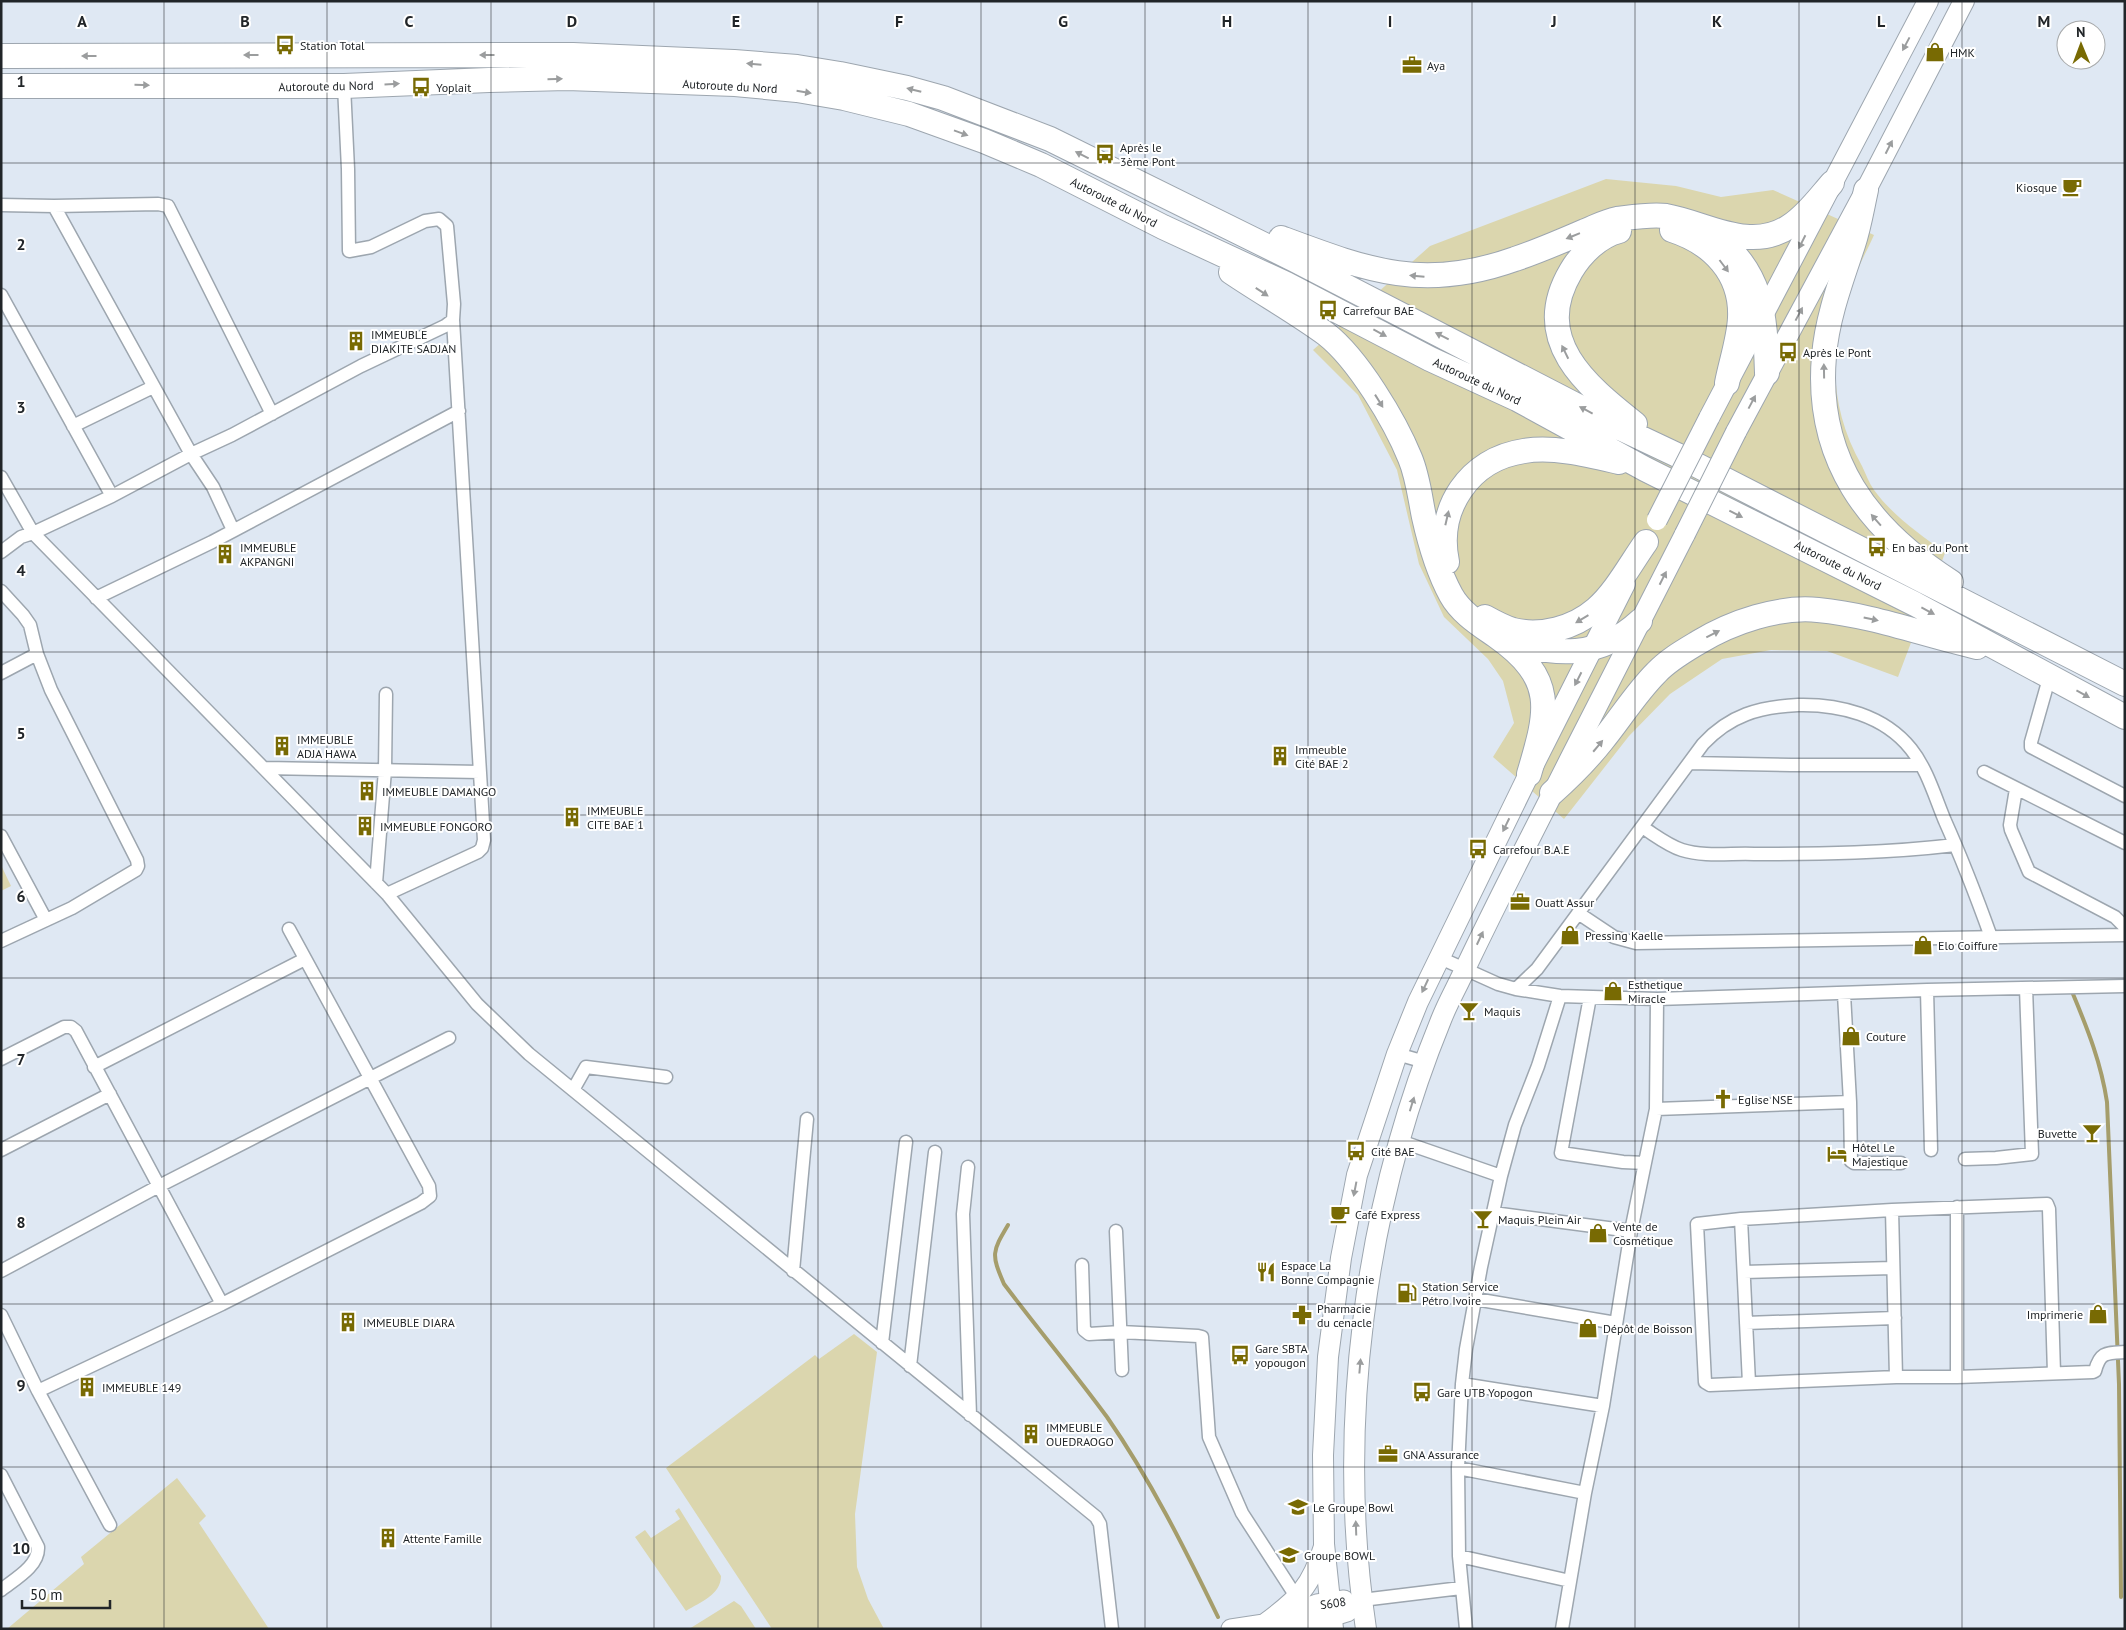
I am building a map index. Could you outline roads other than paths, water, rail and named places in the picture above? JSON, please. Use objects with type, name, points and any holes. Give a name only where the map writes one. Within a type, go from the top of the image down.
[{"type":"highway","name":"Autoroute du Nord","points":[[1,56],[573,55],[734,62],[797,67],[850,76],[943,98],[1050,139],[1184,204],[2125,684]]},
{"type":"highway","name":"Autoroute du Nord","points":[[1,86],[93,84],[344,86],[567,78],[735,84],[797,90],[844,98],[908,114],[984,141],[1040,165],[1163,227],[1286,284],[1430,360],[1517,399],[1645,469],[1915,604],[2125,716]]},
{"type":"highway","points":[[1,102],[54,89],[93,84]]},
{"type":"highway","points":[[1184,204],[1349,263],[1419,276],[1473,272],[1515,259],[1614,220],[1663,216],[1690,221],[1736,236],[1762,236],[1776,233],[1790,226],[1832,183]]},
{"type":"highway","points":[[1866,190],[1853,244],[1832,311],[1824,356],[1826,409],[1831,436],[1840,463],[1858,498],[1877,522],[1905,549],[1944,578],[2042,642]]},
{"type":"highway","points":[[1677,455],[1645,432],[1595,391],[1576,371],[1566,354],[1560,340],[1557,310],[1566,279],[1584,253],[1613,233],[1651,225],[1668,228],[1690,236],[1717,257],[1734,281],[1739,304],[1738,333],[1727,383]]},
{"type":"highway","points":[[1163,227],[1327,335],[1356,366],[1385,411],[1411,459],[1438,568],[1452,597],[1475,621],[1503,641],[1532,671],[1540,685],[1544,701],[1544,718],[1529,774]]},
{"type":"highway","points":[[1704,227],[1729,246],[1740,258],[1757,291],[1763,317],[1768,373]]},
{"type":"highway","points":[[1645,469],[1566,452],[1537,450],[1504,456],[1490,462],[1473,475],[1455,497],[1447,513],[1444,546],[1446,561],[1454,581],[1472,605],[1483,616],[1501,625],[1513,630],[1528,632],[1557,630],[1576,622],[1597,608],[1646,542]]},
{"type":"highway","points":[[1552,793],[1597,747],[1656,672],[1676,656],[1714,633],[1756,618],[1786,611],[1816,609],[1898,625],[1944,639],[2010,654]]},
{"type":"highway","points":[[1503,641],[1550,652],[1593,649],[1621,637],[1640,621]]},
{"type":"main road","points":[[1331,1616],[1324,1544],[1323,1455],[1328,1357],[1341,1258],[1357,1175],[1397,1054],[1438,957],[1657,520],[1928,1]]},
{"type":"main road","points":[[1366,1629],[1356,1540],[1354,1462],[1359,1365],[1370,1273],[1383,1208],[1400,1141],[1425,1062],[1442,1018],[1504,886],[1736,432],[1866,190],[1964,1]]},
{"type":"street","points":[[344,86],[349,251],[371,247],[425,221],[439,219],[447,226],[450,242],[484,840],[482,848],[478,852],[387,894]]},
{"type":"street","points":[[1,205],[168,206],[272,414]]},
{"type":"street","points":[[54,206],[190,454],[213,487],[233,530]]},
{"type":"street","points":[[1,295],[112,496]]},
{"type":"street","points":[[1,552],[21,538],[112,496],[361,366],[445,326],[453,320]]},
{"type":"street","points":[[73,426],[153,387]]},
{"type":"street","points":[[96,598],[212,542],[459,412]]},
{"type":"street","points":[[1,477],[33,533],[376,882],[478,1004],[529,1054],[1099,1520],[1112,1629]]},
{"type":"street","points":[[1,591],[24,615],[30,625],[37,654],[51,690],[137,860],[138,866],[136,870],[87,900],[1,941]]},
{"type":"street","points":[[1,673],[37,654]]},
{"type":"street","points":[[2050,675],[2031,742],[2032,747],[2125,796]]},
{"type":"street","points":[[376,882],[385,770],[386,694]]},
{"type":"street","points":[[1516,989],[1537,969],[1703,744],[1717,728],[1736,718],[1759,710],[1803,705],[1827,706],[1863,715],[1897,735],[1910,749],[1921,764],[1991,937]]},
{"type":"street","points":[[1689,763],[1791,765],[1921,764]]},
{"type":"street","points":[[265,768],[480,772]]},
{"type":"street","points":[[1984,772],[2125,843]]},
{"type":"street","points":[[2016,789],[2010,825],[2029,872],[2115,917],[2125,927]]},
{"type":"street","points":[[1642,826],[1663,841],[1682,850],[1704,853],[1796,854],[1920,849],[1955,845]]},
{"type":"street","points":[[1,836],[46,920]]},
{"type":"street","points":[[1578,913],[1614,938],[1636,943],[2125,935]]},
{"type":"street","points":[[38,1391],[222,1304],[421,1203],[430,1196],[429,1186],[289,929]]},
{"type":"street","points":[[1438,957],[1498,984],[1560,996],[1657,999],[2125,986]]},
{"type":"street","points":[[94,1068],[305,959]]},
{"type":"street","points":[[1965,1159],[2032,1154],[2026,988]]},
{"type":"street","points":[[1927,990],[1931,1150]]},
{"type":"street","points":[[1844,994],[1851,1161],[1854,1163],[1901,1163]]},
{"type":"street","points":[[1466,1629],[1459,1556],[1458,1468],[1462,1384],[1475,1299],[1501,1176],[1515,1125],[1538,1066],[1560,996]]},
{"type":"street","points":[[1590,997],[1560,1153],[1644,1163]]},
{"type":"street","points":[[1562,1629],[1585,1493],[1603,1406],[1631,1231],[1656,1109],[1657,999]]},
{"type":"street","points":[[1,1059],[64,1028],[71,1027],[76,1031],[94,1068],[160,1186],[222,1304]]},
{"type":"street","points":[[1,1271],[160,1186],[449,1038]]},
{"type":"street","points":[[1397,1054],[1425,1062]]},
{"type":"street","points":[[572,1090],[586,1067],[666,1077]]},
{"type":"street","points":[[1,1150],[110,1094]]},
{"type":"street","points":[[1656,1109],[1850,1102]]},
{"type":"street","points":[[793,1271],[807,1119]]},
{"type":"street","points":[[1400,1141],[1501,1176]]},
{"type":"street","points":[[882,1343],[906,1142]]},
{"type":"street","points":[[910,1366],[935,1152]]},
{"type":"street","points":[[968,1167],[964,1214],[970,1415]]},
{"type":"street","points":[[2054,1373],[2049,1206],[2047,1204],[1892,1210],[1741,1219],[1698,1222],[1696,1226],[1706,1382],[1715,1386],[1896,1377],[1957,1377],[2054,1373],[2094,1371],[2098,1358],[2120,1352]]},
{"type":"street","points":[[1957,1207],[1957,1377]]},
{"type":"street","points":[[1892,1210],[1896,1377]]},
{"type":"street","points":[[1493,1213],[1631,1231]]},
{"type":"street","points":[[1741,1219],[1749,1383]]},
{"type":"street","points":[[1116,1231],[1122,1332],[1122,1370]]},
{"type":"street","points":[[1082,1265],[1084,1330],[1089,1334],[1122,1332],[1202,1337],[1209,1437],[1242,1513],[1297,1598]]},
{"type":"street","points":[[1744,1272],[1893,1268]]},
{"type":"street","points":[[1475,1299],[1616,1323]]},
{"type":"street","points":[[1,1315],[38,1391],[110,1525]]},
{"type":"street","points":[[1746,1323],[1895,1318]]},
{"type":"street","points":[[1462,1384],[1603,1406]]},
{"type":"street","points":[[1458,1468],[1585,1493]]},
{"type":"street","points":[[1,1474],[38,1547],[38,1553],[33,1563],[1,1590]]},
{"type":"street","name":"S608","points":[[1264,1624],[1297,1598],[1316,1568],[1324,1544]]},
{"type":"street","points":[[1459,1556],[1570,1581]]},
{"type":"street","points":[[1362,1600],[1462,1588]]},
{"type":"street","name":"S608","points":[[1231,1629],[1264,1624],[1314,1622],[1347,1612],[1362,1600]]},
{"type":"waterway","points":[[2073,994],[2093,1047],[2107,1102],[2119,1384],[2121,1597]]},
{"type":"waterway","points":[[1008,1225],[995,1253],[997,1266],[1004,1284],[1107,1417],[1123,1441],[1166,1515],[1218,1617]]},
{"type":"place","name":"Station Total","points":[[285,45]]},
{"type":"place","name":"HMK","points":[[1935,52]]},
{"type":"place","name":"Aya","points":[[1412,65]]},
{"type":"place","name":"Yoplait","points":[[421,87]]},
{"type":"place","name":"Après le 3ème Pont","points":[[1105,154]]},
{"type":"place","name":"Kiosque","points":[[2072,187]]},
{"type":"place","name":"Carrefour BAE","points":[[1328,310]]},
{"type":"place","name":"IMMEUBLE DIAKITE SADJAN","points":[[356,341]]},
{"type":"place","name":"Après le Pont","points":[[1788,352]]},
{"type":"place","name":"En bas du Pont","points":[[1877,547]]},
{"type":"place","name":"IMMEUBLE AKPANGNI","points":[[225,554]]},
{"type":"place","name":"IMMEUBLE ADJA HAWA","points":[[282,746]]},
{"type":"place","name":"Immeuble Cité BAE 2","points":[[1280,756]]},
{"type":"place","name":"IMMEUBLE DAMANGO","points":[[367,791]]},
{"type":"place","name":"IMMEUBLE CITE BAE 1","points":[[572,817]]},
{"type":"place","name":"IMMEUBLE FONGORO","points":[[365,826]]},
{"type":"place","name":"Carrefour B.A.E","points":[[1478,849]]},
{"type":"place","name":"Ouatt Assur","points":[[1520,902]]},
{"type":"place","name":"Pressing Kaelle","points":[[1570,935]]},
{"type":"place","name":"Elo Coiffure","points":[[1923,945]]},
{"type":"place","name":"Esthetique Miracle","points":[[1613,991]]},
{"type":"place","name":"Maquis","points":[[1469,1011]]},
{"type":"place","name":"Couture","points":[[1851,1036]]},
{"type":"place","name":"Eglise NSE","points":[[1723,1099]]},
{"type":"place","name":"Buvette","points":[[2092,1133]]},
{"type":"place","name":"Cité BAE","points":[[1356,1151]]},
{"type":"place","name":"Hôtel Le Majestique","points":[[1837,1154]]},
{"type":"place","name":"Café Express","points":[[1340,1214]]},
{"type":"place","name":"Maquis Plein Air","points":[[1483,1219]]},
{"type":"place","name":"Vente de Cosmétique","points":[[1598,1233]]},
{"type":"place","name":"Espace La Bonne Compagnie","points":[[1266,1272]]},
{"type":"place","name":"Station Service Pétro Ivoire","points":[[1407,1293]]},
{"type":"place","name":"Imprimerie","points":[[2098,1314]]},
{"type":"place","name":"Pharmacie du cenacle","points":[[1302,1315]]},
{"type":"place","name":"IMMEUBLE DIARA","points":[[348,1322]]},
{"type":"place","name":"Dépôt de Boisson","points":[[1588,1328]]},
{"type":"place","name":"Gare SBTA yopougon","points":[[1240,1355]]},
{"type":"place","name":"IMMEUBLE 149","points":[[87,1387]]},
{"type":"place","name":"Gare UTB Yopogon","points":[[1422,1392]]},
{"type":"place","name":"IMMEUBLE OUEDRAOGO","points":[[1031,1434]]},
{"type":"place","name":"GNA Assurance","points":[[1388,1454]]},
{"type":"place","name":"Le Groupe Bowl","points":[[1298,1507]]},
{"type":"place","name":"Attente Famille","points":[[388,1538]]},
{"type":"place","name":"Groupe BOWL","points":[[1289,1555]]}]
